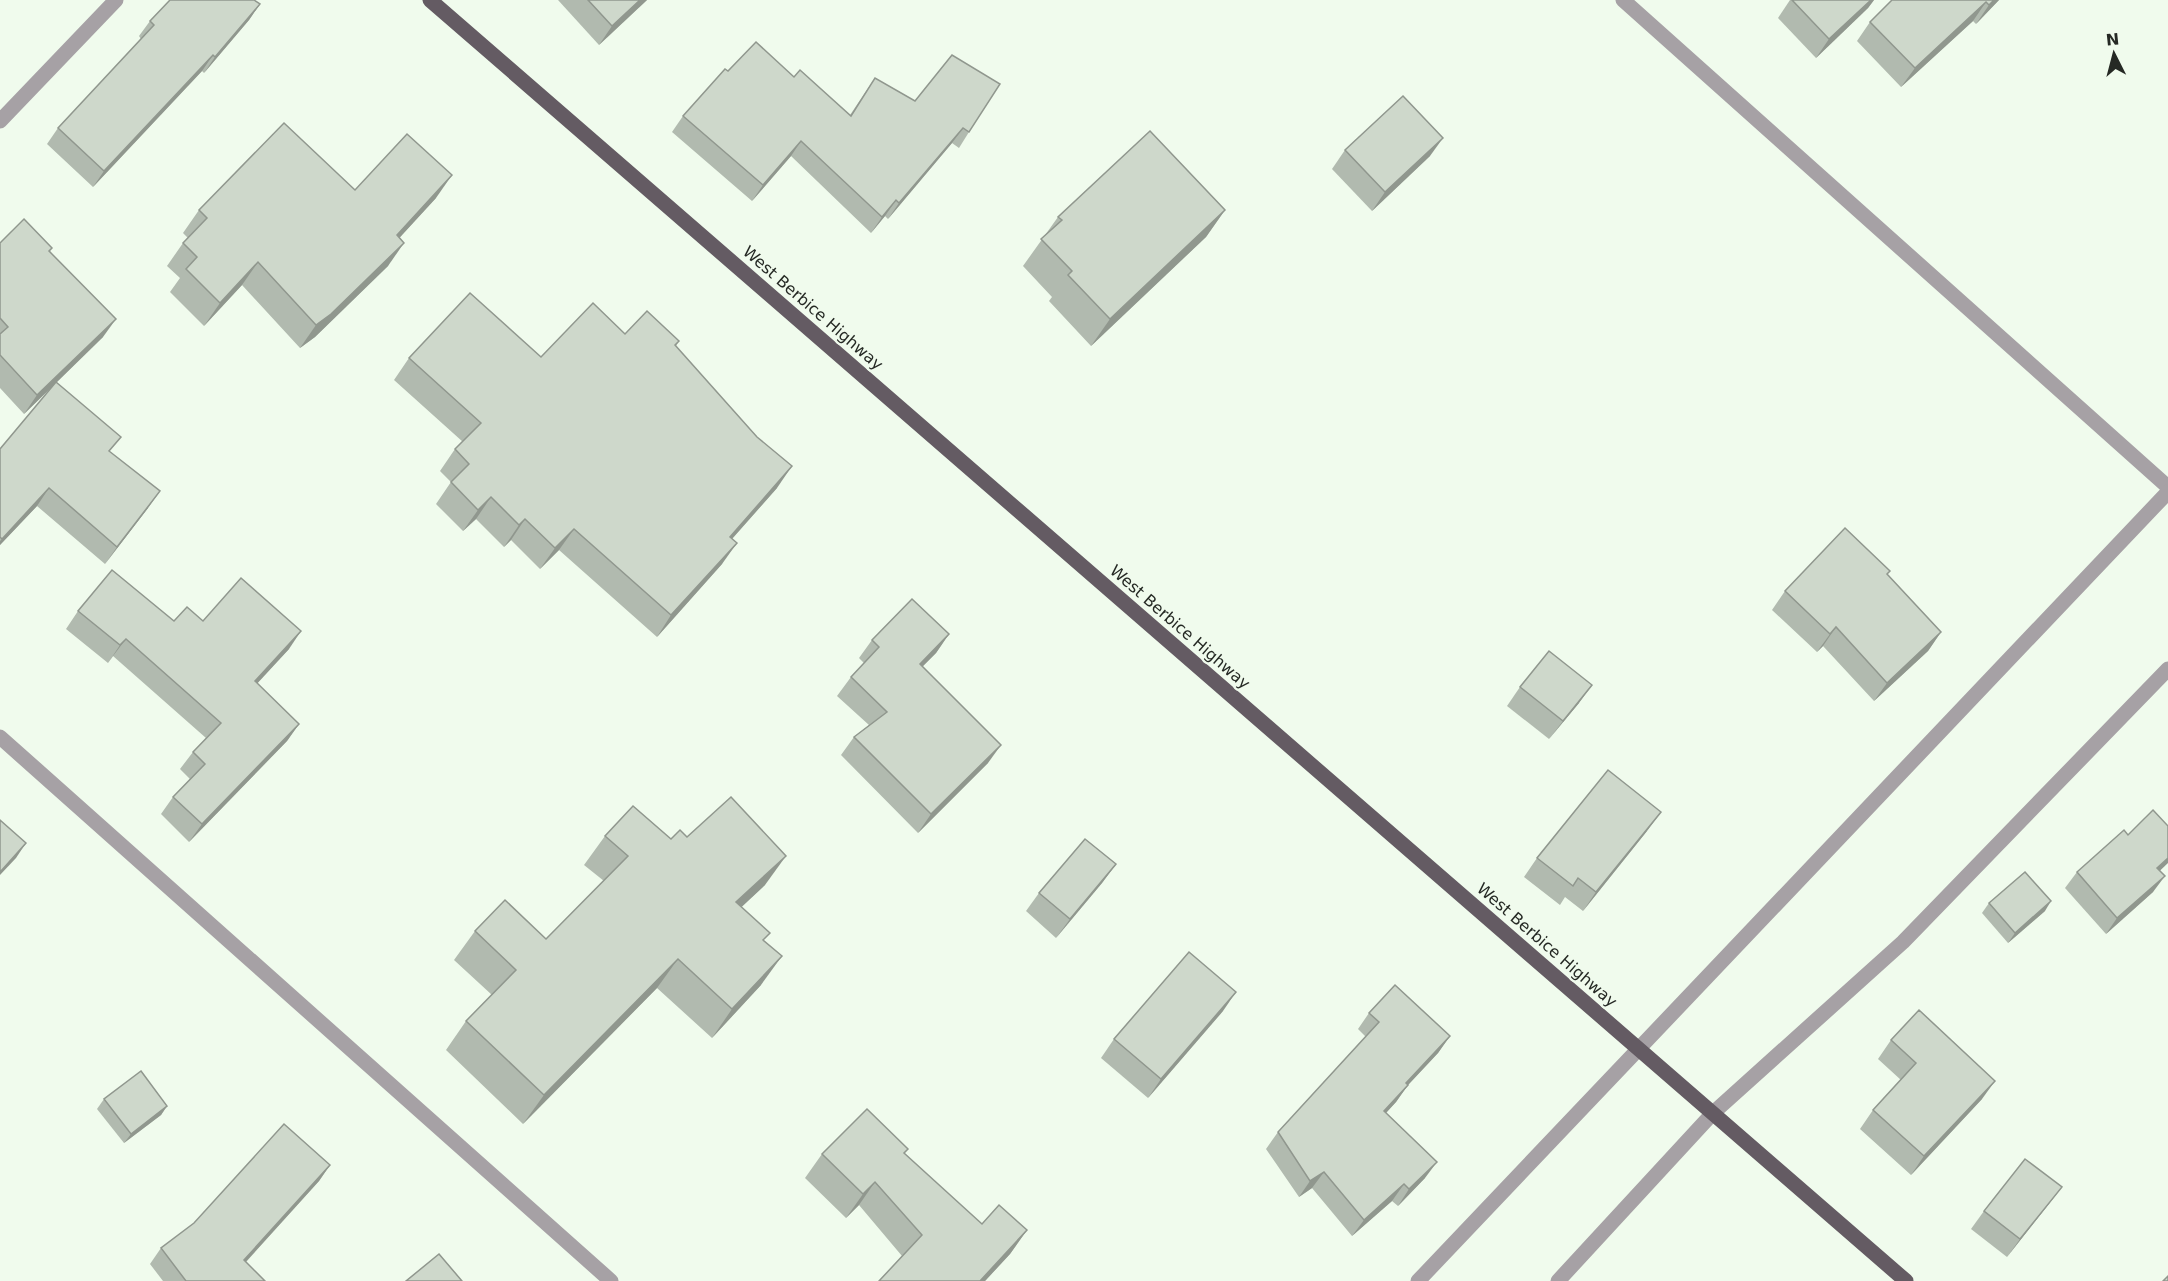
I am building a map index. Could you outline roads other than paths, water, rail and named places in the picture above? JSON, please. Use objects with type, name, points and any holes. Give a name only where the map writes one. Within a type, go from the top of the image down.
[{"type":"main road","name":"West Berbice Highway","points":[[430,0],[1906,1281]]},
{"type":"street","points":[[0,121],[116,0]]},
{"type":"street","points":[[1623,0],[2168,487]]},
{"type":"street","points":[[1418,1281],[2168,492]]},
{"type":"street","points":[[1558,1281],[1713,1113],[1903,942],[2168,669]]},
{"type":"street","points":[[0,737],[611,1281]]}]
